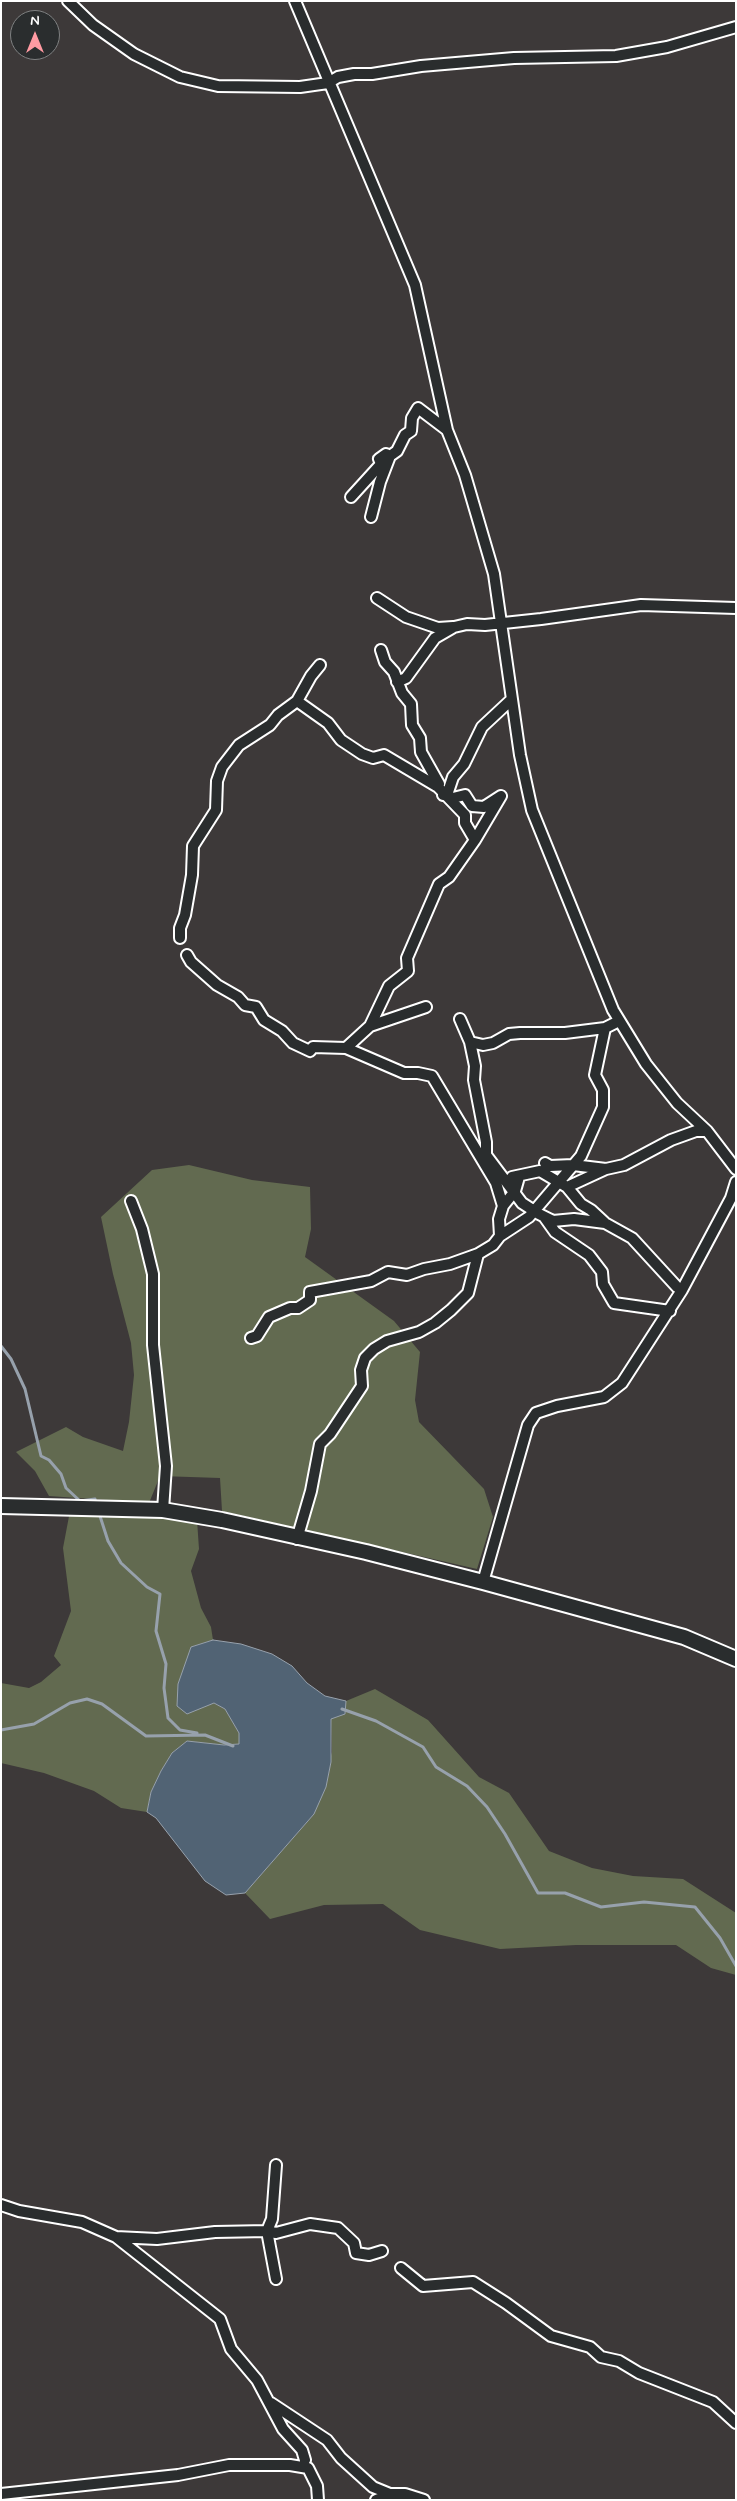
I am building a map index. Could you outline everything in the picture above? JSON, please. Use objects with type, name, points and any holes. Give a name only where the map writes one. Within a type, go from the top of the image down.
[{"type":"main road","points":[[1,1506],[164,1510],[222,1520],[366,1552],[482,1582],[684,1637],[736,1659]]},
{"type":"street","points":[[68,1],[93,25],[134,54],[180,77],[218,86],[300,87],[328,83],[346,76],[421,66],[514,58],[616,56],[644,52],[736,27]]},
{"type":"street","points":[[295,1],[328,83],[415,285],[447,430],[465,475],[494,574],[520,755],[532,810],[567,902],[620,1021],[646,1064],[677,1102],[707,1131],[736,1169]]},
{"type":"street","points":[[371,517],[380,482],[390,456],[397,450],[405,435],[411,431],[412,418],[418,408],[447,430]]},
{"type":"street","points":[[351,497],[381,464],[380,459],[386,454],[390,456]]},
{"type":"street","points":[[377,598],[406,617],[438,628],[467,624],[502,624],[641,605],[736,608]]},
{"type":"street","points":[[397,682],[406,678],[435,638],[454,627]]},
{"type":"street","points":[[381,650],[402,693],[411,704],[412,725],[420,738],[421,752],[439,784],[440,791],[465,815],[465,823],[475,840]]},
{"type":"street","points":[[180,938],[180,928],[185,915],[192,875],[193,846],[216,810],[217,781],[222,767],[239,745],[270,725],[278,715],[297,702],[311,676],[320,665]]},
{"type":"street","points":[[440,791],[448,792],[453,777],[464,764],[482,727],[512,699]]},
{"type":"street","points":[[297,702],[328,723],[341,740],[362,754],[373,758],[384,755],[453,798],[465,796],[472,806],[484,807],[501,796],[450,877],[439,884],[407,958],[408,971],[389,986],[370,1026],[346,1048]]},
{"type":"street","points":[[187,955],[191,962],[217,985],[238,997],[245,1005],[256,1007],[264,1020],[282,1031],[293,1043],[310,1050],[313,1047],[346,1048],[404,1073],[432,1076],[496,1183],[503,1206]]},
{"type":"street","points":[[370,1026],[426,1007]]},
{"type":"street","points":[[460,1019],[470,1042],[475,1066],[476,1094],[486,1142],[486,1155],[531,1213],[553,1221],[574,1219],[605,1223]]},
{"type":"street","points":[[470,1042],[483,1045],[493,1043],[509,1034],[565,1033],[605,1028],[620,1021]]},
{"type":"street","points":[[251,1338],[257,1336],[269,1317],[290,1308],[298,1308],[310,1300],[310,1292],[371,1280],[388,1272],[407,1276],[424,1269],[450,1264],[478,1254],[493,1245],[500,1236],[531,1213],[562,1184],[572,1165],[581,1156],[603,1107],[603,1090],[595,1074],[605,1028]]},
{"type":"street","points":[[562,1184],[624,1165],[671,1140],[696,1131],[707,1131]]},
{"type":"street","points":[[545,1163],[550,1166],[572,1165],[606,1169]]},
{"type":"street","points":[[504,1178],[519,1177],[540,1171],[562,1184],[581,1204],[591,1210],[605,1223],[632,1238],[677,1287],[682,1290]]},
{"type":"street","points":[[500,1236],[499,1219],[503,1206],[515,1191],[519,1177]]},
{"type":"street","points":[[482,1582],[528,1424],[536,1413],[557,1406],[604,1397],[622,1383],[682,1290],[731,1198],[736,1182]]},
{"type":"street","points":[[132,1201],[142,1229],[153,1274],[153,1344],[166,1466],[164,1510]]},
{"type":"street","points":[[547,1218],[555,1232],[589,1255],[602,1272],[603,1284],[614,1303],[670,1311]]},
{"type":"street","points":[[297,1538],[311,1491],[320,1444],[330,1434],[362,1386],[361,1370],[365,1358],[374,1349],[387,1341],[419,1332],[435,1324],[451,1310],[468,1293],[478,1254]]},
{"type":"street","points":[[276,2165],[272,2219],[267,2231],[276,2279]]},
{"type":"street","points":[[1,2205],[82,2222],[116,2237],[220,2319],[231,2349],[256,2380],[270,2402],[283,2429],[302,2450],[305,2460]]},
{"type":"street","points":[[116,2237],[157,2238],[215,2232],[267,2231],[276,2233],[310,2224],[338,2228],[354,2243],[356,2253],[369,2255],[382,2251]]},
{"type":"street","points":[[402,2268],[423,2286],[473,2282],[506,2303],[551,2336],[590,2347],[601,2357],[620,2361],[639,2373],[713,2402],[736,2424]]},
{"type":"street","points":[[270,2402],[327,2440],[341,2458],[373,2487],[390,2494],[405,2494],[424,2500]]},
{"type":"street","points":[[1,2494],[178,2474],[229,2465],[290,2465],[308,2468],[317,2486],[318,2500]]},
{"type":"street","points":[[376,2500],[390,2494]]},
{"type":"green space","points":[[189,1165],[252,1180],[310,1187],[311,1229],[305,1257],[394,1321],[420,1352],[415,1400],[419,1422],[484,1489],[493,1517],[477,1569],[222,1511],[220,1478],[160,1476],[149,1503],[49,1496],[35,1471],[16,1452],[66,1427],[83,1437],[123,1451],[129,1422],[134,1375],[131,1343],[113,1274],[101,1217],[152,1170]]},
{"type":"green space","points":[[70,1511],[197,1520],[199,1549],[191,1571],[201,1608],[211,1627],[213,1640],[191,1647],[187,1713],[214,1703],[225,1709],[239,1733],[239,1744],[224,1745],[187,1741],[172,1753],[161,1771],[151,1792],[147,1812],[121,1808],[94,1791],[44,1773],[1,1763],[1,1683],[29,1688],[41,1682],[61,1665],[54,1656],[71,1611],[63,1548]]},
{"type":"green space","points":[[375,1689],[428,1720],[479,1777],[509,1793],[549,1851],[592,1868],[633,1876],[683,1879],[736,1913],[736,1975],[711,1968],[676,1945],[576,1945],[500,1949],[420,1930],[383,1904],[324,1905],[270,1919],[245,1893],[314,1814],[332,1752],[331,1718],[345,1714],[346,1701]]},
{"type":"water","points":[[213,1640],[241,1644],[272,1654],[292,1666],[307,1683],[325,1696],[346,1701],[345,1714],[331,1719],[331,1762],[326,1787],[314,1814],[245,1893],[226,1895],[205,1881],[156,1818],[147,1812],[151,1792],[161,1771],[172,1753],[187,1741],[224,1745],[239,1744],[239,1733],[225,1709],[214,1703],[187,1714],[177,1706],[178,1684],[191,1647]]},
{"type":"waterway","points":[[1,1346],[11,1359],[25,1389],[41,1456],[49,1460],[61,1474],[66,1488],[80,1501],[95,1499],[96,1504]]},
{"type":"waterway","points":[[99,1513],[108,1541],[121,1563],[147,1587],[160,1594],[156,1631],[166,1664],[164,1688],[168,1718],[180,1730],[197,1733]]},
{"type":"waterway","points":[[1,1730],[34,1724],[70,1703],[87,1699],[102,1704],[146,1736],[205,1735],[233,1746]]},
{"type":"waterway","points":[[342,1709],[376,1721],[423,1747],[436,1767],[467,1786],[487,1807],[505,1834],[538,1893],[565,1893],[601,1907],[644,1902],[695,1907],[720,1938],[736,1966]]}]
